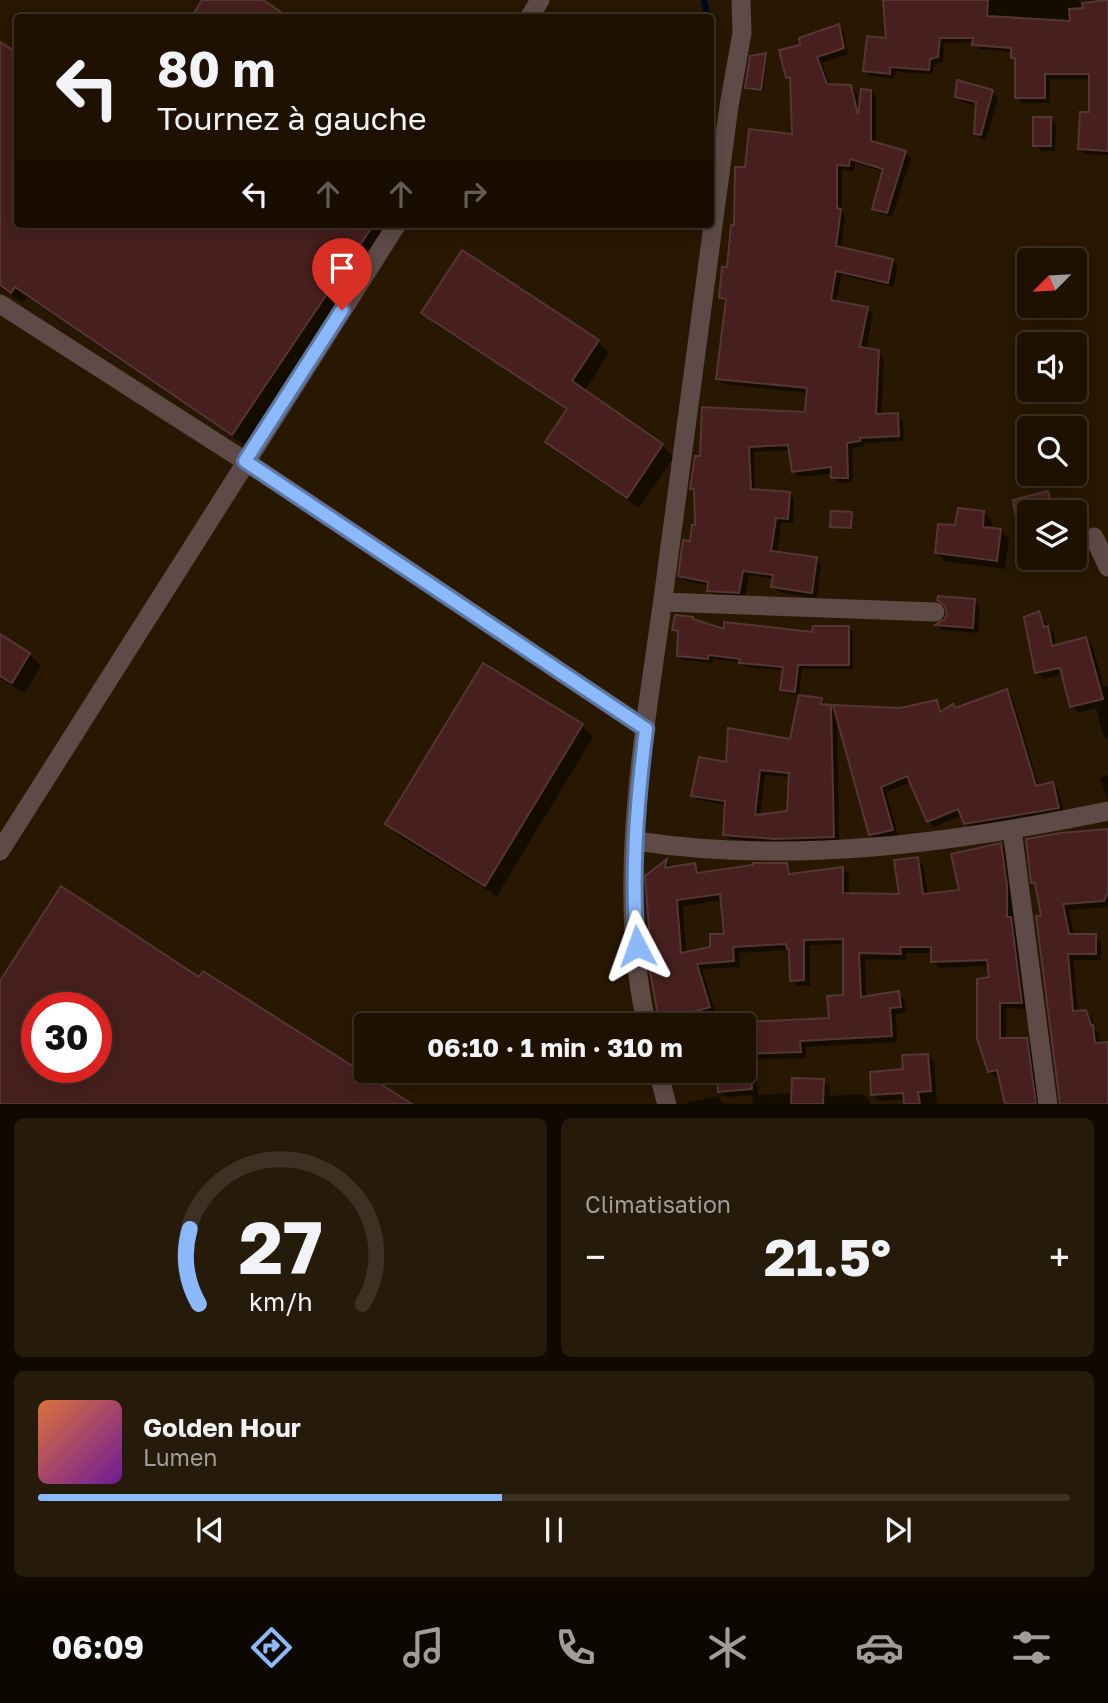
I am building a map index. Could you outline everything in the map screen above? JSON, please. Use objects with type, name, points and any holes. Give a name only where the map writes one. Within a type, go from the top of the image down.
[{"type":"street","points":[[714,219],[742,33],[741,0]]},
{"type":"street","points":[[0,850],[394,228]]},
{"type":"street","points":[[644,1013],[640,995],[633,897],[639,779],[713,228]]},
{"type":"street","points":[[0,304],[245,461],[646,729]]},
{"type":"street","points":[[1094,537],[1108,567]]},
{"type":"street","points":[[663,602],[935,612]]},
{"type":"street","points":[[636,841],[695,849],[850,849],[938,842],[1108,811]]},
{"type":"street","points":[[1012,830],[1048,1104]]},
{"type":"street","points":[[661,1083],[667,1104]]},
{"type":"building","points":[[202,0],[263,0],[284,14],[193,14]]},
{"type":"building","points":[[883,0],[988,0],[987,16],[1070,21],[1069,9],[1083,8],[1082,3],[1108,0],[1108,151],[1078,149],[1080,112],[1089,112],[1089,74],[1045,74],[1045,98],[1015,98],[1015,58],[1011,58],[1011,48],[972,45],[973,38],[940,38],[938,57],[930,59],[929,70],[890,67],[890,74],[863,71],[867,36],[886,38]]},
{"type":"building","points":[[839,24],[844,48],[817,57],[827,84],[851,85],[858,115],[861,89],[871,90],[871,141],[906,151],[887,213],[872,209],[883,169],[850,159],[849,166],[837,165],[837,208],[841,209],[836,246],[893,259],[888,283],[836,271],[831,300],[868,307],[860,347],[879,350],[876,414],[898,413],[899,436],[860,438],[860,441],[847,443],[848,478],[831,478],[831,467],[792,472],[788,445],[749,447],[751,489],[790,492],[788,519],[776,518],[771,551],[817,557],[812,593],[771,587],[773,575],[743,571],[739,593],[707,591],[708,582],[678,576],[683,540],[690,541],[692,525],[695,525],[694,489],[690,489],[695,456],[700,456],[702,407],[805,412],[807,388],[716,379],[726,299],[719,298],[722,267],[727,267],[731,225],[734,225],[735,167],[745,167],[749,129],[792,134],[790,77],[786,78],[779,50],[800,45],[799,38]]},
{"type":"building","points":[[0,42],[14,51],[14,228],[371,228],[232,435],[15,287],[11,293],[0,285]]},
{"type":"building","points":[[766,53],[761,90],[745,88],[750,56]]},
{"type":"building","points":[[957,80],[993,90],[981,135],[974,134],[976,102],[955,97]]},
{"type":"building","points":[[1033,117],[1051,117],[1051,146],[1033,146]]},
{"type":"building","points":[[462,250],[599,340],[572,381],[663,444],[627,498],[545,442],[567,409],[421,313]]},
{"type":"building","points":[[1048,491],[1050,500],[1017,500],[1017,523],[1013,500]]},
{"type":"building","points":[[958,508],[984,511],[983,527],[1001,529],[997,561],[935,553],[938,524],[955,525]]},
{"type":"building","points":[[831,511],[852,512],[851,528],[830,527]]},
{"type":"building","points":[[938,596],[975,599],[973,628],[935,625],[945,619],[947,613],[945,606],[937,600]]},
{"type":"building","points":[[1039,611],[1044,627],[1048,626],[1052,646],[1086,637],[1103,699],[1070,707],[1060,668],[1035,673],[1024,617]]},
{"type":"building","points":[[675,615],[693,617],[724,629],[724,622],[812,632],[813,626],[849,626],[849,665],[798,665],[795,692],[780,690],[783,667],[739,663],[740,659],[709,655],[708,659],[677,656],[678,631],[672,630]]},
{"type":"building","points":[[0,634],[30,653],[12,683],[0,676]]},
{"type":"building","points":[[483,663],[583,724],[485,886],[385,824]]},
{"type":"building","points":[[1007,689],[1036,786],[1053,782],[1059,808],[964,824],[958,809],[927,822],[907,776],[881,787],[893,830],[869,835],[833,705],[900,708],[937,700],[940,712],[953,704],[955,708]]},
{"type":"building","points":[[799,695],[822,698],[821,704],[831,705],[834,837],[774,839],[723,835],[725,801],[691,796],[699,757],[726,762],[728,728],[790,739]],"holes":[[[760,770],[789,773],[787,811],[755,815]]]},
{"type":"building","points":[[1108,829],[1108,892],[1104,901],[1063,904],[1069,934],[1096,934],[1096,954],[1068,954],[1073,1011],[1086,1010],[1093,1025],[1095,1043],[1108,1042],[1108,1104],[1060,1104],[1036,916],[1041,916],[1035,883],[1031,883],[1026,839]]},
{"type":"building","points":[[1001,843],[1007,885],[1007,917],[1011,917],[1022,1003],[1000,1003],[1000,1038],[1027,1038],[1036,1104],[1005,1104],[997,1070],[988,1072],[977,1038],[977,979],[989,977],[987,960],[931,962],[931,947],[900,947],[901,954],[859,953],[861,997],[899,991],[901,1007],[890,1008],[892,1036],[800,1041],[801,1052],[756,1054],[756,1021],[829,1018],[827,996],[843,995],[843,939],[804,940],[804,980],[790,981],[789,949],[786,944],[733,947],[734,961],[697,964],[710,1007],[690,1013],[657,1013],[647,941],[650,941],[645,876],[667,859],[665,868],[695,863],[697,873],[753,863],[787,863],[789,874],[843,867],[843,893],[899,894],[894,860],[918,857],[923,894],[959,890],[951,854]],"holes":[[[720,894],[724,934],[710,934],[710,947],[681,953],[677,900]]]},
{"type":"building","points":[[61,886],[199,977],[203,971],[354,1067],[354,1083],[379,1083],[412,1104],[0,1104],[0,981]]},
{"type":"building","points":[[928,1054],[931,1091],[918,1092],[920,1104],[904,1104],[903,1093],[871,1095],[870,1072],[903,1069],[902,1055]]},
{"type":"building","points":[[792,1078],[824,1079],[823,1104],[791,1104]]},
{"type":"building","points":[[718,1083],[752,1083],[752,1089],[718,1092]]},
{"type":"waterway","points":[[704,0],[707,14]]},
{"type":"route","points":[[342,310],[245,461],[646,729],[639,779],[633,897],[637,946]]}]
